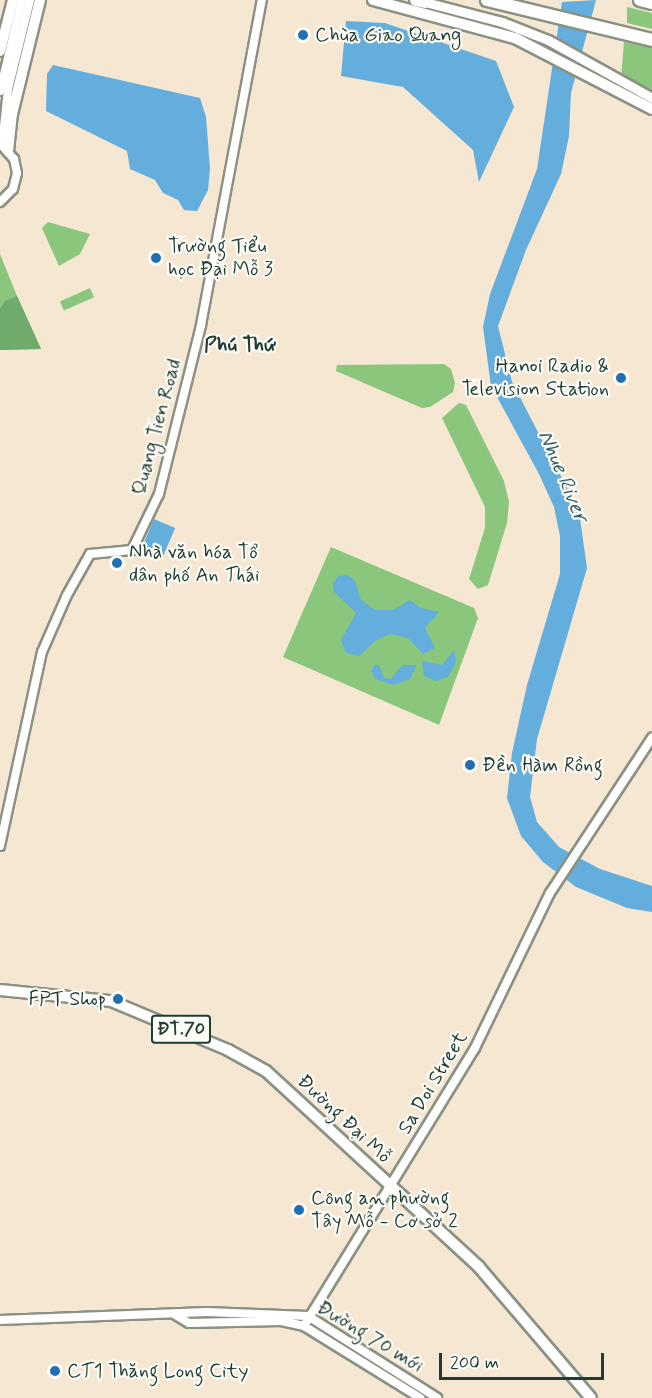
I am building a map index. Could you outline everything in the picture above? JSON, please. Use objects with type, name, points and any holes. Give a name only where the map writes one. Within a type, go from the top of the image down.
[{"type":"highway","points":[[487,0],[652,40]]},
{"type":"highway","points":[[640,0],[652,3]]},
{"type":"main road","points":[[0,51],[13,0]]},
{"type":"main road","points":[[3,147],[40,0]]},
{"type":"main road","points":[[373,0],[493,30],[589,68],[652,98]]},
{"type":"main road","points":[[402,0],[420,1],[502,22],[548,40],[652,109]]},
{"type":"main road","name":"Đường Đại Mỗ","points":[[0,990],[111,1001],[243,1057],[266,1071],[479,1267],[591,1398]]},
{"type":"street","points":[[0,91],[22,0]]},
{"type":"street","points":[[0,202],[16,182],[17,169],[3,147],[8,89],[30,0]]},
{"type":"street","name":"Quang Tien Road","points":[[0,846],[42,652],[67,595],[90,554],[132,550],[159,494],[201,326],[262,0]]},
{"type":"street","name":"Sa Doi Street","points":[[304,1326],[308,1316],[475,1048],[550,893],[652,738]]},
{"type":"street","name":"Đường 70 mới","points":[[0,1320],[272,1312],[308,1316],[437,1398]]},
{"type":"street","name":"Đường 70 mới","points":[[174,1314],[189,1323],[281,1322],[304,1326],[420,1398]]},
{"type":"green space","points":[[627,7],[652,13],[652,29],[627,23]]},
{"type":"green space","points":[[624,42],[652,48],[652,95],[621,79]]},
{"type":"green space","points":[[48,222],[90,234],[80,254],[59,266],[42,228]]},
{"type":"green space","points":[[0,254],[17,296],[41,349],[0,350]]},
{"type":"green space","points":[[90,288],[94,297],[64,311],[60,301]]},
{"type":"green space","points":[[17,296],[41,349],[0,350],[0,309],[5,301]]},
{"type":"green space","points":[[444,364],[451,369],[455,383],[453,392],[430,407],[422,408],[336,371],[337,365]]},
{"type":"green space","points":[[459,403],[466,405],[504,481],[509,502],[507,523],[488,585],[478,589],[469,579],[485,528],[485,507],[442,418]]},
{"type":"green space","points":[[331,547],[474,608],[478,618],[439,725],[283,657]]},
{"type":"water","points":[[596,0],[571,93],[569,136],[561,174],[526,250],[498,326],[512,382],[579,511],[587,568],[537,739],[530,797],[537,822],[559,847],[600,869],[652,886],[652,912],[627,908],[576,887],[543,862],[521,836],[507,798],[512,753],[527,685],[560,574],[560,536],[554,507],[539,474],[491,386],[483,327],[490,294],[537,169],[562,2]]},
{"type":"water","points":[[346,21],[385,23],[496,61],[514,107],[479,182],[473,150],[403,87],[341,76]]},
{"type":"water","points":[[53,65],[200,98],[206,117],[210,169],[208,190],[197,211],[184,210],[178,200],[163,193],[155,180],[130,169],[127,151],[46,111],[47,74]]},
{"type":"water","points":[[154,519],[175,528],[162,558],[141,549]]},
{"type":"water","points":[[348,575],[355,581],[361,600],[375,610],[393,610],[410,600],[421,608],[439,612],[425,628],[435,648],[423,654],[408,638],[390,634],[375,641],[359,656],[346,653],[341,640],[356,613],[334,592],[333,584],[338,576]]},
{"type":"water","points":[[454,650],[456,662],[448,677],[436,681],[424,676],[422,661],[442,665]]},
{"type":"water","points":[[374,665],[379,665],[384,678],[391,679],[402,665],[417,665],[410,679],[393,685],[376,679],[371,671]]},
{"type":"place","name":"Chùa Giao Quang","points":[[303,35]]},
{"type":"place","name":"Trường Tiểu học Đại Mỗ 3","points":[[156,258]]},
{"type":"place","name":"Hanoi Radio & Television Station","points":[[621,378]]},
{"type":"place","name":"Nhà văn hóa Tổ dân phố An Thái","points":[[117,563]]},
{"type":"place","name":"Đền Hàm Rồng","points":[[470,765]]},
{"type":"place","name":"FPT Shop","points":[[118,999]]},
{"type":"place","name":"Công an phường Tây Mỗ - Cơ sở 2","points":[[299,1210]]},
{"type":"place","name":"CT1 Thăng Long City","points":[[55,1371]]},
{"type":"district","name":"Phú Thứ","points":[[240,345]]},
{"type":"water label","name":"Nhue River","points":[[563,476]]}]
